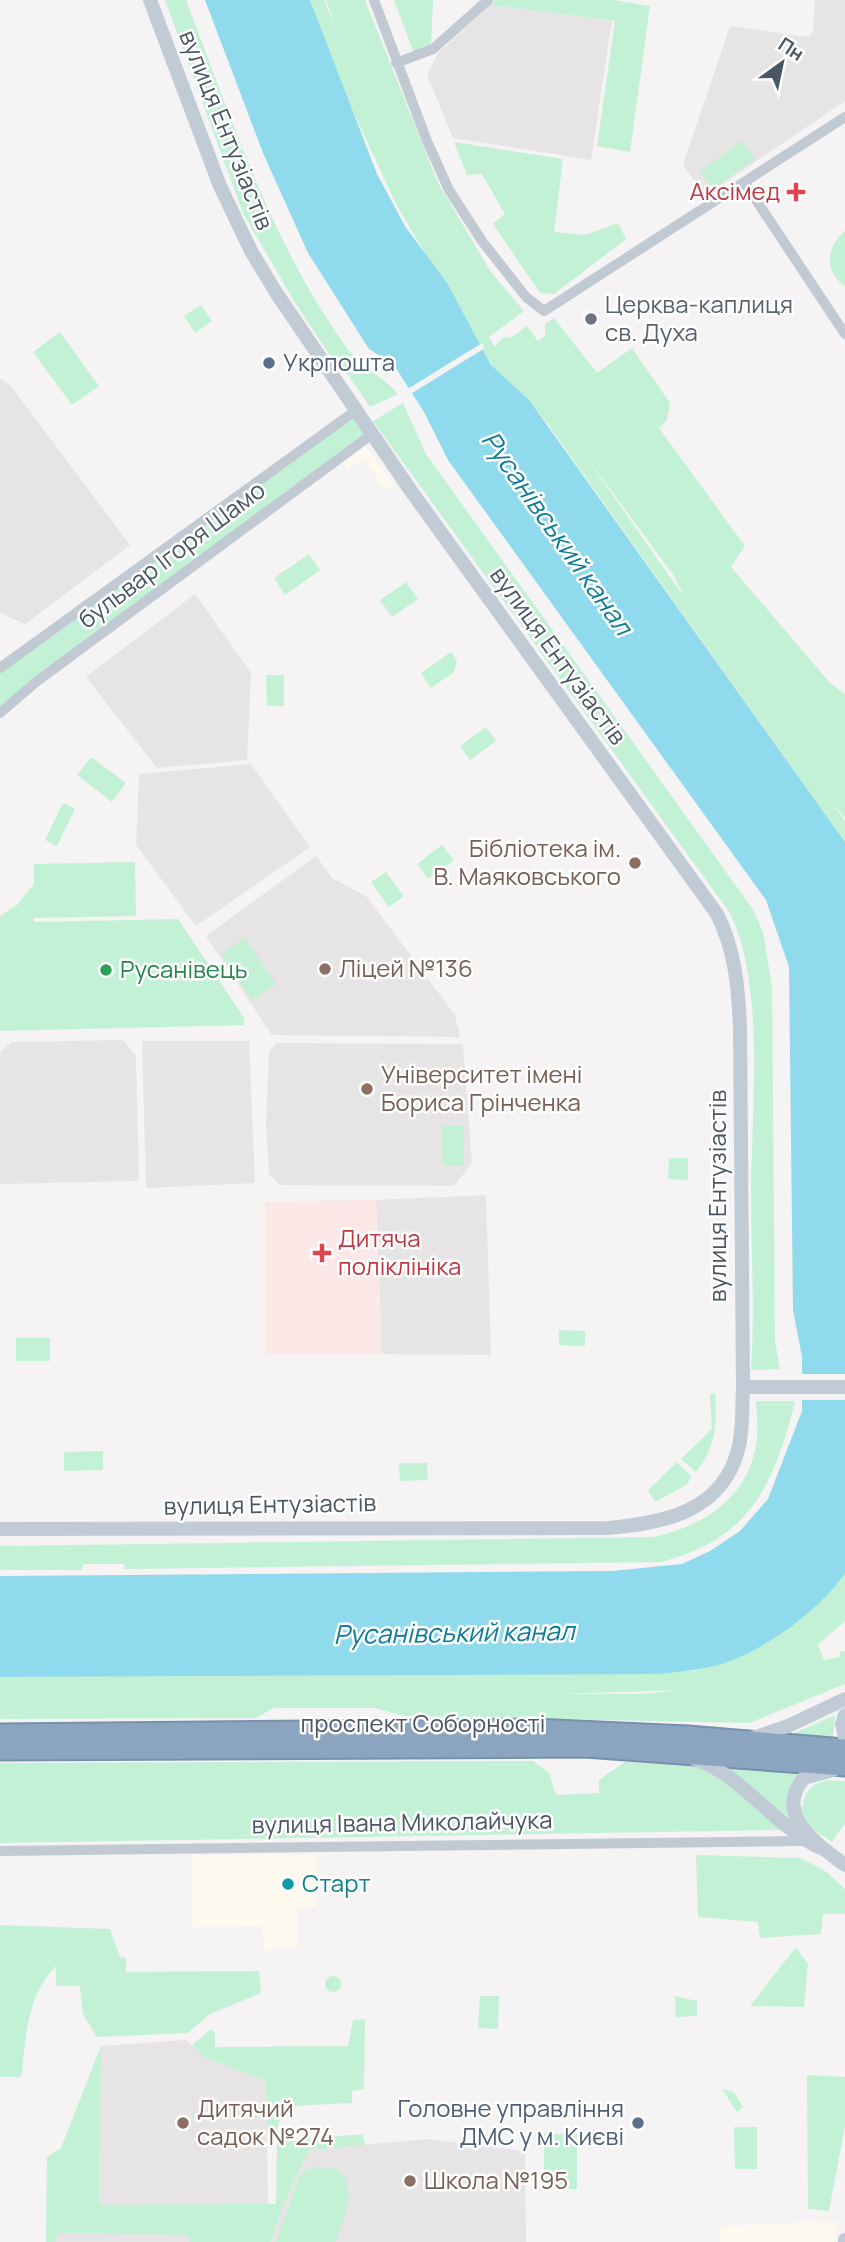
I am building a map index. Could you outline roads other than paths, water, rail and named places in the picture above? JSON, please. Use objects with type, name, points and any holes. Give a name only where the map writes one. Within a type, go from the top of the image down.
[{"type":"highway","name":"проспект Соборності","points":[[0,1734],[532,1729],[748,1740],[845,1749]]},
{"type":"highway","name":"проспект Соборності","points":[[0,1751],[585,1747],[666,1751],[845,1768]]},
{"type":"street","name":"вулиця Ентузіастів","points":[[0,1530],[608,1528],[648,1524],[670,1520],[710,1496],[723,1480],[739,1445],[743,1387],[740,1026],[738,980],[728,935],[709,904],[371,435],[277,294],[237,225],[204,148],[150,0]]},
{"type":"street","points":[[374,0],[396,62],[449,190],[482,241],[526,297],[544,311],[845,117]]},
{"type":"street","points":[[396,62],[433,49],[488,0]]},
{"type":"street","points":[[744,182],[845,334]]},
{"type":"street","name":"бульвар Ігоря Шамо","points":[[0,668],[355,411]]},
{"type":"street","name":"бульвар Ігоря Шамо","points":[[0,713],[36,682],[371,435]]},
{"type":"street","points":[[743,1387],[845,1387]]},
{"type":"street","points":[[748,1740],[788,1726],[845,1699]]},
{"type":"street","points":[[845,1715],[842,1724],[845,1737]]},
{"type":"street","name":"вулиця Івана Миколайчука","points":[[666,1751],[706,1763],[805,1841],[821,1848],[845,1865]]},
{"type":"street","name":"вулиця Івана Миколайчука","points":[[821,1848],[795,1819],[793,1797],[797,1787],[810,1775],[845,1768]]},
{"type":"street","name":"вулиця Івана Миколайчука","points":[[0,1851],[805,1841]]},
{"type":"water","name":"Русанівський канал","points":[[205,0],[310,0],[377,174],[405,226],[447,283],[491,365],[529,400],[845,842],[845,1573],[821,1601],[791,1627],[758,1648],[725,1663],[655,1674],[0,1677],[0,1576],[612,1571],[682,1564],[710,1551],[740,1531],[768,1499],[802,1411],[802,1357],[793,1310],[789,967],[766,900],[448,460],[424,412],[394,365],[369,349],[308,253],[263,153]]},
{"type":"place","name":"Аксімед","points":[[796,192]]},
{"type":"place","name":"Церква-каплиця св. Духа","points":[[591,319]]},
{"type":"place","name":"Укрпошта","points":[[269,363]]},
{"type":"place","name":"Бібліотека ім. В. Маяковського","points":[[635,863]]},
{"type":"place","name":"Ліцей №136","points":[[325,969]]},
{"type":"place","name":"Русанівець","points":[[106,970]]},
{"type":"place","name":"Університет імені Бориса Грінченка","points":[[367,1089]]},
{"type":"place","name":"Дитяча поліклініка","points":[[322,1253]]},
{"type":"place","name":"Старт","points":[[288,1884]]},
{"type":"place","name":"Дитячий садок №274","points":[[183,2123]]},
{"type":"place","name":"Головне управління ДМС у м. Києві","points":[[638,2123]]},
{"type":"place","name":"Школа №195","points":[[410,2181]]}]
